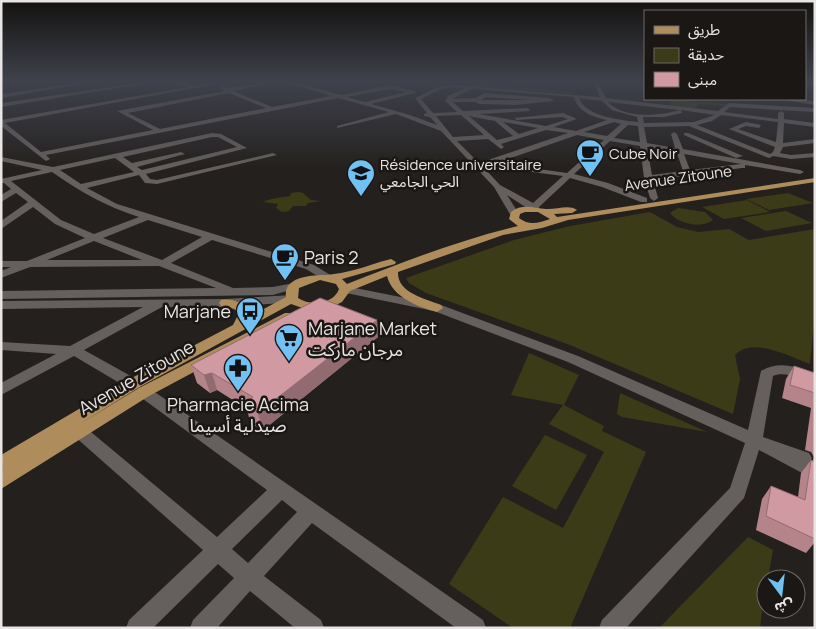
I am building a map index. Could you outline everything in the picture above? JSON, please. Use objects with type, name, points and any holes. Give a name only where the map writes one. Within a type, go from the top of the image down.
[{"type":"main road","name":"Avenue Zitoune","points":[[514,216],[520,210],[587,209],[815,175]]},
{"type":"main road","name":"Avenue Zitoune","points":[[531,226],[592,213],[815,180]]},
{"type":"main road","points":[[538,210],[553,219],[551,223]]},
{"type":"main road","points":[[328,278],[374,268],[492,228],[514,216],[531,226]]},
{"type":"main road","points":[[294,290],[307,306],[327,305],[343,295],[345,289],[393,269],[500,233],[531,226]]},
{"type":"main road","points":[[393,269],[392,282],[399,290],[437,308]]},
{"type":"main road","name":"Avenue Zitoune","points":[[1,464],[138,388],[237,329],[312,278],[328,278]]},
{"type":"main road","points":[[328,278],[340,282],[345,289]]},
{"type":"main road","points":[[225,303],[238,306],[245,312],[244,319],[237,329]]},
{"type":"main road","name":"Avenue Zitoune","points":[[1,481],[80,432],[138,388],[266,326],[298,312],[327,305]]},
{"type":"street","points":[[38,110],[43,114]]},
{"type":"street","points":[[1,122],[68,110]]},
{"type":"street","points":[[120,110],[160,131]]},
{"type":"street","points":[[123,112],[131,110]]},
{"type":"street","points":[[41,154],[265,110]]},
{"type":"street","points":[[390,110],[408,116],[447,134]]},
{"type":"street","points":[[427,110],[497,186],[514,216]]},
{"type":"street","points":[[460,110],[510,156]]},
{"type":"street","points":[[408,116],[524,110]]},
{"type":"street","points":[[533,110],[542,116]]},
{"type":"street","points":[[586,110],[615,120],[641,124],[691,125],[710,120],[722,110]]},
{"type":"street","points":[[621,110],[639,115],[668,115],[682,110]]},
{"type":"street","points":[[696,110],[781,118],[815,117]]},
{"type":"street","points":[[768,110],[781,118],[815,125]]},
{"type":"street","points":[[800,110],[781,118],[732,128],[780,146],[815,141]]},
{"type":"street","points":[[339,127],[396,112]]},
{"type":"street","points":[[462,113],[800,172]]},
{"type":"street","points":[[480,168],[631,114]]},
{"type":"street","points":[[495,120],[565,115],[574,119],[496,143]]},
{"type":"street","points":[[639,115],[648,178],[654,198]]},
{"type":"street","points":[[725,159],[778,152],[781,118]]},
{"type":"street","points":[[495,120],[518,136]]},
{"type":"street","points":[[1,122],[41,154],[54,170],[114,206],[310,267],[328,278]]},
{"type":"street","points":[[497,186],[538,210],[570,175],[627,122]]},
{"type":"street","points":[[691,125],[768,154],[791,157],[815,154]]},
{"type":"street","points":[[664,134],[690,133],[739,156]]},
{"type":"street","points":[[674,134],[687,173]]},
{"type":"street","points":[[3,181],[212,135],[219,135],[262,157]]},
{"type":"street","points":[[453,139],[488,137]]},
{"type":"street","points":[[559,173],[600,138]]},
{"type":"street","points":[[580,177],[618,141]]},
{"type":"street","points":[[131,166],[232,142]]},
{"type":"street","points":[[80,187],[243,148]]},
{"type":"street","points":[[117,156],[141,173],[148,181],[157,182],[273,154]]},
{"type":"street","points":[[764,166],[768,154]]},
{"type":"street","points":[[3,160],[54,170]]},
{"type":"street","points":[[648,178],[754,164]]},
{"type":"street","points":[[480,168],[516,169],[570,175],[610,185],[644,200]]},
{"type":"street","points":[[3,181],[64,225],[232,291]]},
{"type":"street","points":[[1,200],[16,189]]},
{"type":"street","points":[[1,226],[34,202]]},
{"type":"street","points":[[1,275],[146,217]]},
{"type":"street","points":[[1,264],[164,263],[209,237]]},
{"type":"street","points":[[294,263],[301,269],[302,273],[294,290]]},
{"type":"street","points":[[345,289],[374,297],[437,308],[573,359],[810,465]]},
{"type":"street","points":[[1,295],[294,290]]},
{"type":"street","points":[[1,305],[163,302],[225,303],[294,290]]},
{"type":"street","points":[[1,390],[182,292]]},
{"type":"street","points":[[1,305],[19,294]]},
{"type":"street","points":[[327,305],[348,299],[374,297]]},
{"type":"street","points":[[1,346],[75,351],[138,388],[475,628]]},
{"type":"street","points":[[610,628],[738,492],[759,442],[766,374],[772,370],[782,369],[815,380]]},
{"type":"street","points":[[80,432],[249,577],[314,628]]},
{"type":"street","points":[[137,628],[281,489]]},
{"type":"street","points":[[201,628],[311,511]]},
{"type":"green space","points":[[291,193],[303,193],[311,200],[321,201],[308,203],[306,206],[293,206],[289,211],[282,212],[276,208],[278,204],[263,202],[290,196]]},
{"type":"green space","points":[[788,193],[813,203],[769,210],[746,199]]},
{"type":"green space","points":[[747,200],[770,212],[724,219],[702,207]]},
{"type":"green space","points":[[678,208],[705,212],[713,220],[697,225],[684,222],[670,213]]},
{"type":"green space","points":[[786,211],[812,223],[766,231],[741,218]]},
{"type":"green space","points":[[650,212],[677,227],[698,232],[729,229],[749,240],[815,229],[815,311],[810,364],[782,353],[761,348],[752,347],[735,355],[740,379],[733,414],[570,345],[426,293],[409,283],[406,278],[514,240],[570,226]]},
{"type":"green space","points":[[529,353],[579,375],[564,405],[604,426],[602,431],[646,452],[570,628],[513,628],[449,584],[503,497],[563,528],[604,452],[549,424],[563,405],[511,395]]},
{"type":"green space","points":[[620,393],[707,432],[622,417],[617,414]]},
{"type":"green space","points":[[545,435],[587,455],[556,510],[512,486]]},
{"type":"green space","points":[[748,537],[773,550],[770,569],[756,569],[756,619],[761,619],[760,628],[659,628]]},
{"type":"building","name":"Marjane Market مرجان ماركت","points":[[320,298],[377,320],[258,413],[246,404],[253,397],[212,373],[204,375],[191,365]]},
{"type":"building","points":[[794,366],[815,373],[815,393],[790,385]]},
{"type":"building","points":[[811,460],[815,462],[815,539],[766,516],[771,486],[805,500]]},
{"type":"place","name":"Cube Noir","points":[[590,177]]},
{"type":"place","name":"Résidence universitaire الحي الجامعي","points":[[361,197]]},
{"type":"place","name":"Paris 2","points":[[285,281]]},
{"type":"place","name":"Marjane","points":[[250,335]]},
{"type":"place","name":"Marjane Market مرجان ماركت","points":[[289,362]]},
{"type":"place","name":"Pharmacie Acima صيدلية أسيما","points":[[238,392]]}]
